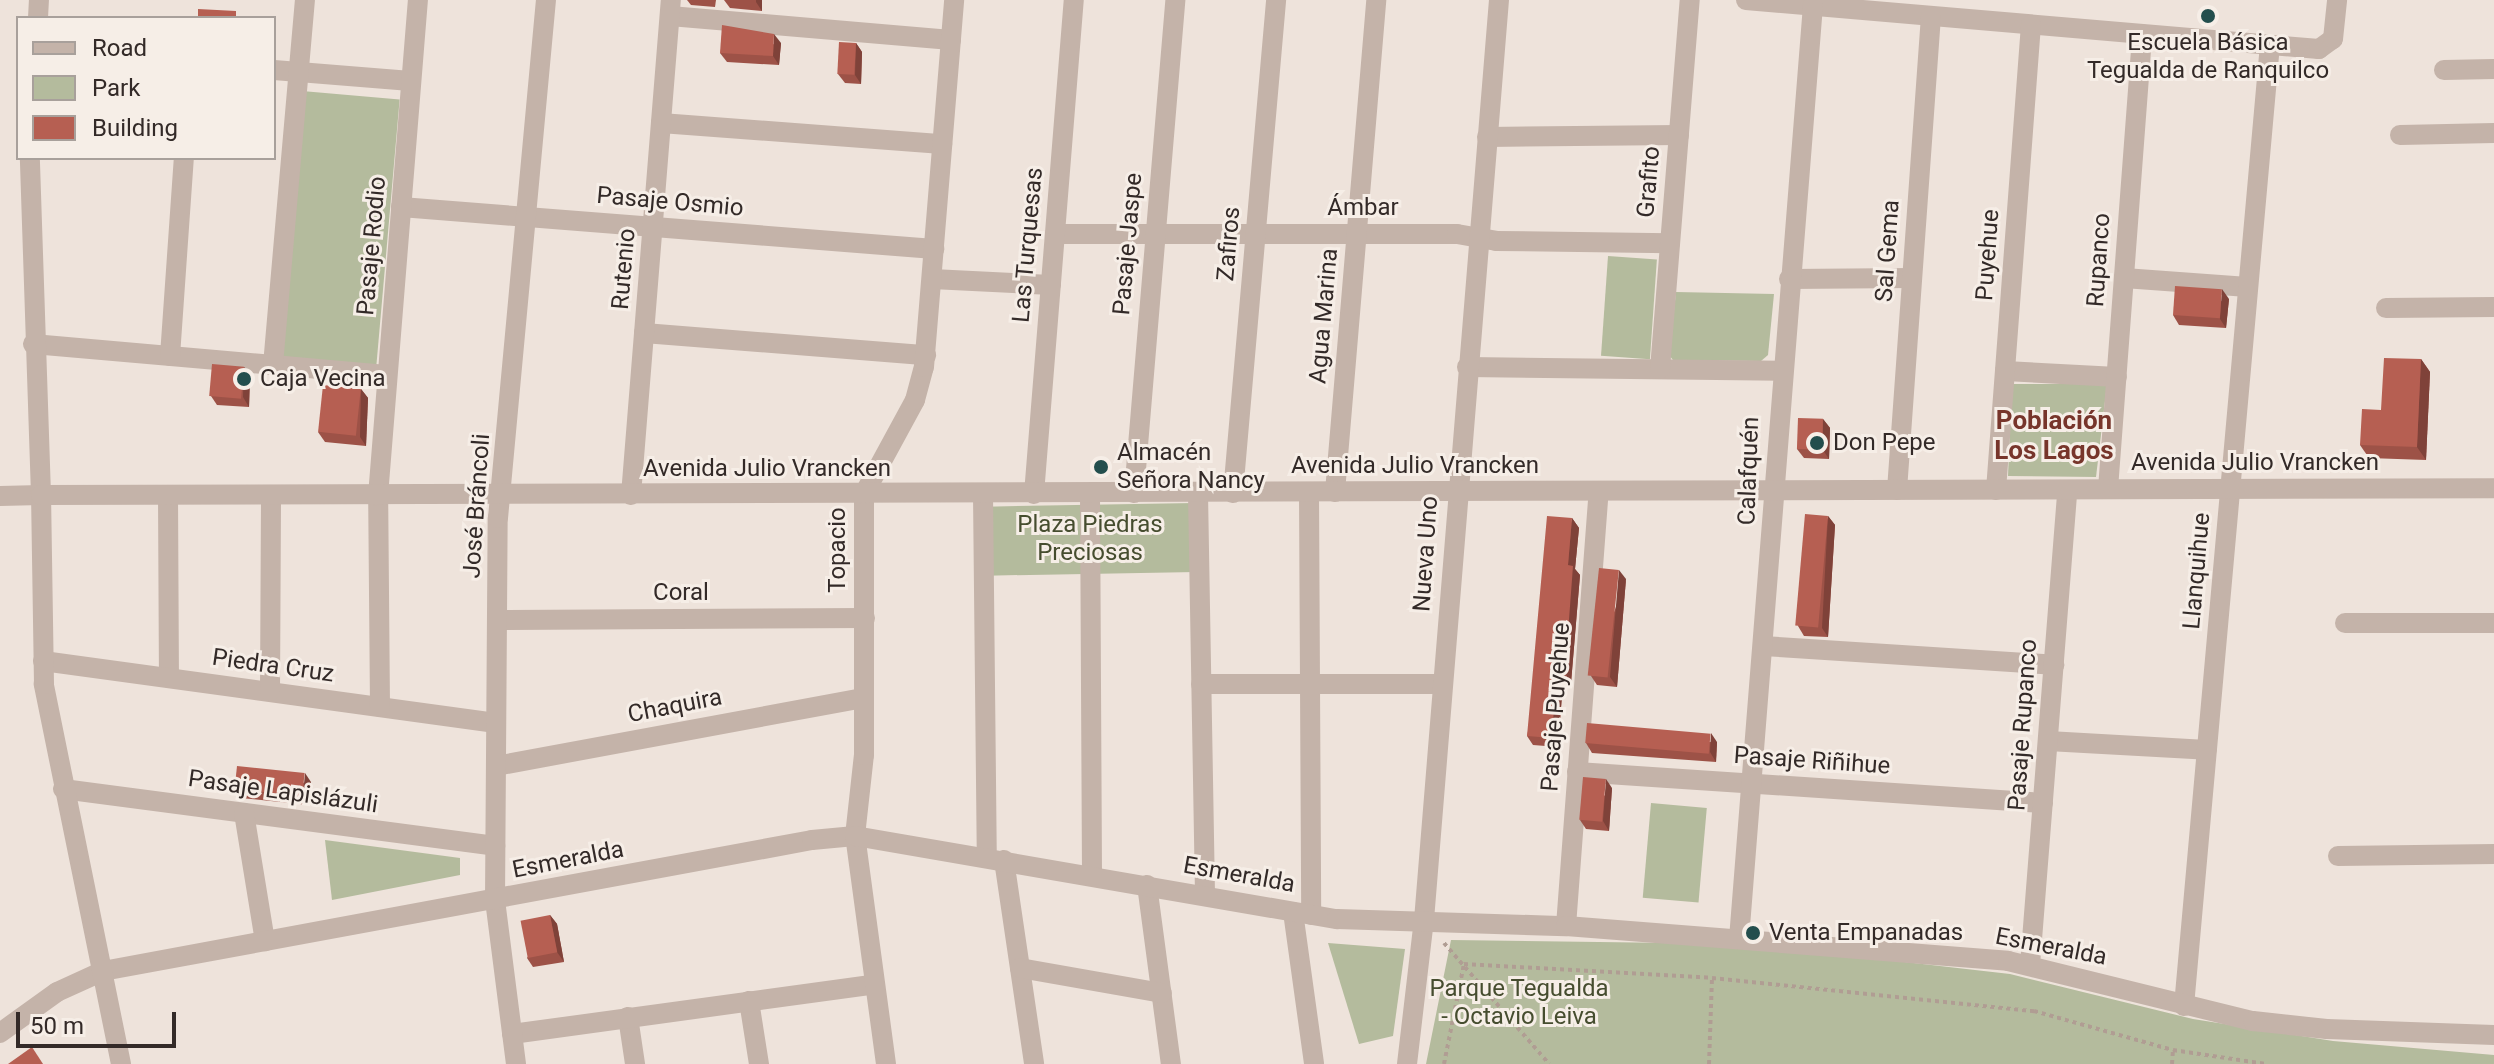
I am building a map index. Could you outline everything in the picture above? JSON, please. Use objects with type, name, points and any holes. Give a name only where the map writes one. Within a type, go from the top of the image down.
[{"type":"street","points":[[273,365],[305,0]]},
{"type":"street","name":"Pasaje Rodio","points":[[380,707],[378,496],[418,0]]},
{"type":"street","name":"José Bráncoli","points":[[516,1064],[495,900],[497,620],[501,496],[546,0]]},
{"type":"street","name":"Topacio","points":[[886,1064],[855,836],[863,770],[864,494],[915,400],[926,355],[954,0]]},
{"type":"street","name":"Las Turquesas","points":[[1034,494],[1074,0]]},
{"type":"street","name":"Pasaje Jaspe","points":[[1134,493],[1175,0]]},
{"type":"street","name":"Zafiros","points":[[1233,493],[1276,0]]},
{"type":"street","name":"Agua Marina","points":[[1335,492],[1376,0]]},
{"type":"street","name":"Nueva Uno","points":[[1407,1064],[1424,920],[1499,0]]},
{"type":"street","name":"Grafito","points":[[1660,369],[1690,0]]},
{"type":"street","points":[[1746,0],[2319,49],[2333,39],[2337,0]]},
{"type":"street","name":"Calafquén","points":[[1739,939],[1781,371],[1813,6]]},
{"type":"street","points":[[671,8],[951,40]]},
{"type":"street","name":"Rutenio","points":[[631,495],[671,8]]},
{"type":"street","name":"Sal Gema","points":[[1897,490],[1931,16]]},
{"type":"street","name":"Puyehue","points":[[1996,490],[2031,25]]},
{"type":"street","name":"Rupanco","points":[[2108,489],[2142,34]]},
{"type":"street","name":"Llanquihue","points":[[2184,1006],[2270,45]]},
{"type":"street","points":[[2444,70],[2494,69]]},
{"type":"street","points":[[276,70],[411,81]]},
{"type":"street","points":[[661,123],[942,144]]},
{"type":"street","points":[[2400,135],[2494,133]]},
{"type":"street","points":[[1487,137],[1679,135]]},
{"type":"street","points":[[30,160],[43,661],[63,789],[121,1064]]},
{"type":"street","points":[[170,356],[184,160]]},
{"type":"street","name":"Pasaje Osmio","points":[[401,207],[934,249]]},
{"type":"street","name":"Ámbar","points":[[1055,234],[1357,234],[1670,243]]},
{"type":"street","points":[[1789,279],[1912,278]]},
{"type":"street","points":[[2124,278],[2248,287]]},
{"type":"street","points":[[932,279],[1051,285]]},
{"type":"street","points":[[2386,308],[2494,307]]},
{"type":"street","points":[[644,333],[926,355]]},
{"type":"street","points":[[33,344],[387,375]]},
{"type":"street","points":[[1467,367],[1781,371]]},
{"type":"street","points":[[2005,371],[2117,377]]},
{"type":"street","name":"Avenida Julio Vrancken","points":[[0,496],[2494,488]]},
{"type":"street","name":"Pasaje Rupanco","points":[[2030,965],[2067,490]]},
{"type":"street","name":"Pasaje Puyehue","points":[[1566,926],[1599,491]]},
{"type":"street","points":[[1309,492],[1310,684],[1302,913],[1314,1064]]},
{"type":"street","points":[[1090,493],[1092,875]]},
{"type":"street","points":[[1198,493],[1205,896]]},
{"type":"street","points":[[983,494],[995,858],[1020,968],[1034,1064]]},
{"type":"street","points":[[168,495],[169,678]]},
{"type":"street","points":[[270,691],[271,496]]},
{"type":"street","name":"Coral","points":[[497,620],[865,618]]},
{"type":"street","points":[[2345,623],[2494,623]]},
{"type":"street","points":[[1763,646],[2054,665]]},
{"type":"street","name":"Piedra Cruz","points":[[43,661],[496,723]]},
{"type":"street","points":[[1201,684],[1442,684]]},
{"type":"street","name":"Chaquira","points":[[496,766],[864,698]]},
{"type":"street","points":[[2048,741],[2207,750]]},
{"type":"street","name":"Pasaje Riñihue","points":[[1577,772],[2043,803]]},
{"type":"street","name":"Pasaje Lapislázuli","points":[[63,789],[495,846]]},
{"type":"street","points":[[244,813],[265,941]]},
{"type":"street","name":"Esmeralda","points":[[0,1033],[57,992],[103,971],[812,840],[855,836],[1302,913],[1566,926],[2030,965],[2184,1006],[2315,1028],[2494,1035]]},
{"type":"street","points":[[2338,856],[2494,854]]},
{"type":"street","points":[[1147,885],[1171,1064]]},
{"type":"street","points":[[1020,968],[1162,993]]},
{"type":"street","points":[[512,1034],[875,984]]},
{"type":"street","points":[[749,1001],[759,1064]]},
{"type":"street","points":[[628,1017],[635,1064]]},
{"type":"path","points":[[1464,964],[1712,978],[2034,1011],[2173,1050],[2266,1064]]},
{"type":"path","points":[[1444,1064],[1464,964]]},
{"type":"path","points":[[1464,964],[1549,1064]]},
{"type":"path","points":[[1709,1064],[1712,978]]},
{"type":"path","points":[[2172,1064],[2173,1050]]},
{"type":"green space","points":[[302,91],[400,100],[376,370],[278,361]]},
{"type":"green space","points":[[1608,256],[1657,259],[1650,359],[1601,356]]},
{"type":"green space","points":[[1676,292],[1774,294],[1768,355],[1761,361],[1673,360],[1669,355]]},
{"type":"green space","points":[[2012,384],[2107,384],[2096,477],[2008,476]]},
{"type":"green space","name":"Plaza Piedras Preciosas","points":[[1195,503],[1196,572],[986,576],[985,507]]},
{"type":"green space","points":[[1651,803],[1707,808],[1699,903],[1643,898]]},
{"type":"green space","points":[[325,840],[460,858],[460,875],[332,900]]},
{"type":"green space","name":"Parque Tegualda - Octavio Leiva","points":[[1451,940],[1748,944],[2010,974],[2193,1019],[2333,1041],[2494,1055],[2494,1064],[1426,1064]]},
{"type":"green space","points":[[1328,943],[1405,949],[1393,1036],[1359,1044]]},
{"type":"building","points":[[198,9],[236,11],[236,16],[198,16]]},
{"type":"building","points":[[722,25],[774,34],[773,56],[720,53]]},
{"type":"building","points":[[839,42],[856,43],[854,75],[837,74]]},
{"type":"building","points":[[2175,286],[2222,289],[2220,318],[2173,315]]},
{"type":"building","points":[[2384,358],[2421,359],[2417,447],[2360,445],[2362,409],[2381,410]]},
{"type":"building","points":[[212,364],[244,367],[241,399],[209,396]]},
{"type":"building","points":[[323,385],[361,389],[356,436],[318,432]]},
{"type":"building","points":[[1798,418],[1823,419],[1822,450],[1797,449]]},
{"type":"building","points":[[1805,514],[1828,516],[1818,628],[1795,626]]},
{"type":"building","points":[[1547,516],[1572,518],[1568,565],[1573,566],[1565,673],[1556,673],[1552,738],[1527,736]]},
{"type":"building","points":[[1599,568],[1619,570],[1608,677],[1588,675]]},
{"type":"building","points":[[1587,723],[1711,734],[1709,754],[1585,743]]},
{"type":"building","points":[[237,766],[305,773],[302,796],[235,789]]},
{"type":"building","points":[[1583,777],[1606,779],[1602,822],[1579,820]]},
{"type":"building","points":[[550,915],[557,952],[528,958],[521,921]]},
{"type":"building","points":[[32,1047],[43,1064],[8,1064]]},
{"type":"place","name":"Escuela Básica Tegualda de Ranquilco","points":[[2208,16]]},
{"type":"place","name":"Caja Vecina","points":[[244,379]]},
{"type":"place","name":"Don Pepe","points":[[1817,443]]},
{"type":"place","name":"Almacén Señora Nancy","points":[[1101,467]]},
{"type":"place","name":"Venta Empanadas","points":[[1753,933]]},
{"type":"district","name":"Población Los Lagos","points":[[2054,436]]}]
